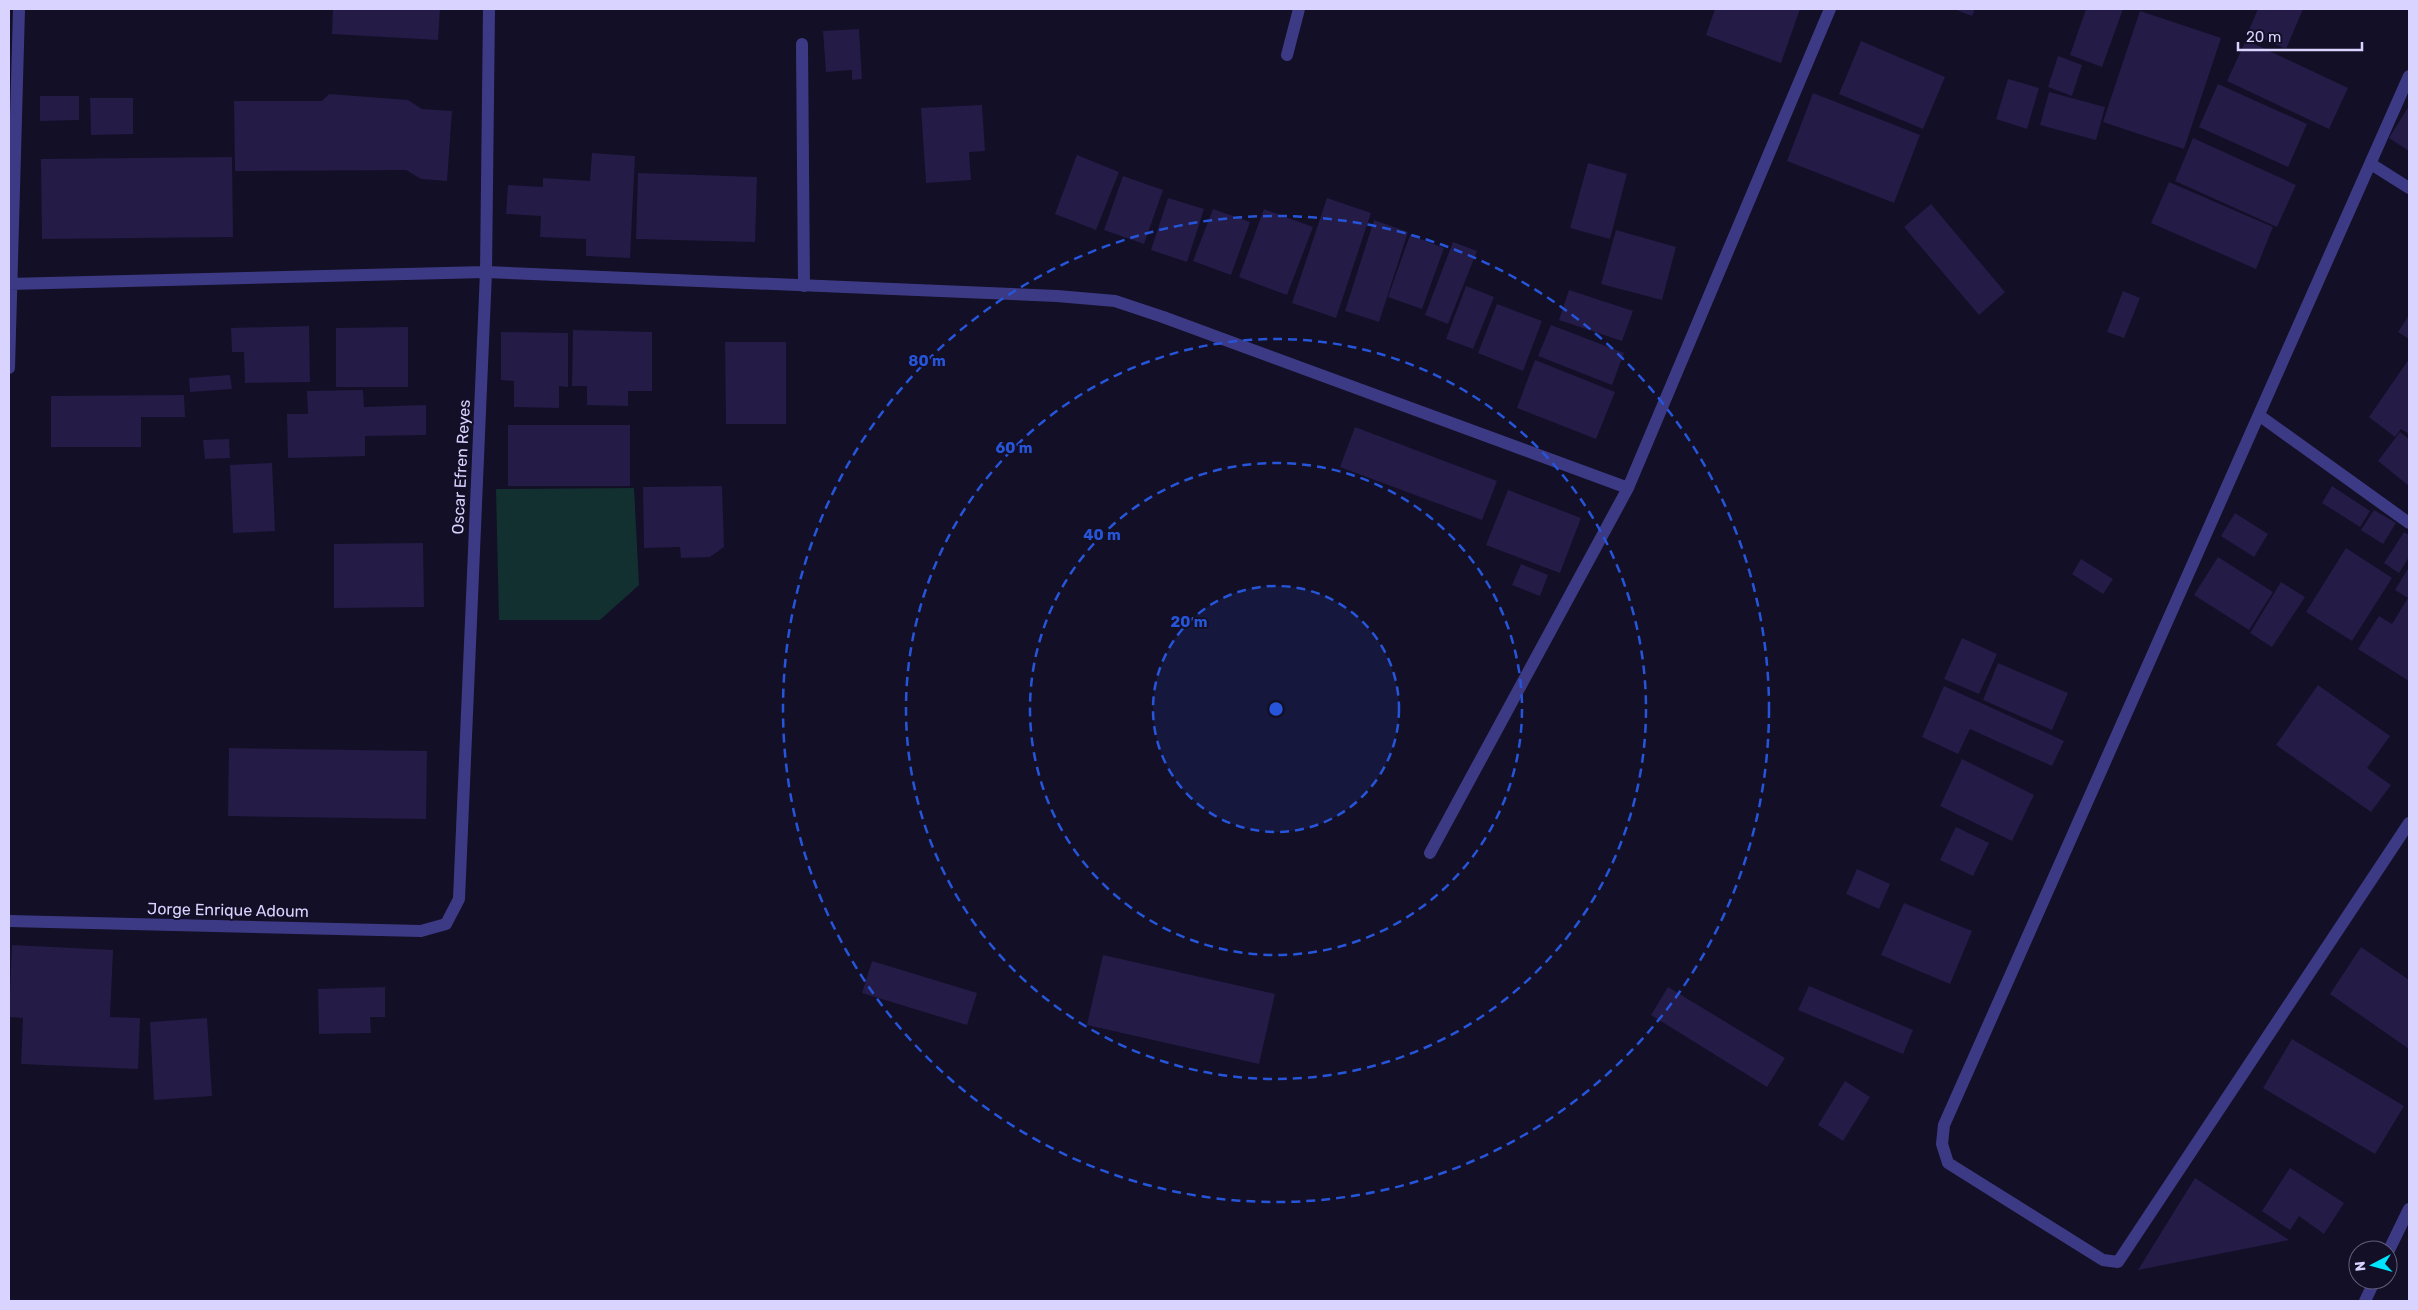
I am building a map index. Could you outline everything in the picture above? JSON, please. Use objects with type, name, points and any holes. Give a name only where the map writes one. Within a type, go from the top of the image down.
[{"type":"street","points":[[9,368],[9,284],[19,9]]},
{"type":"street","name":"Oscar Efren Reyes","points":[[446,924],[459,900],[486,272],[490,9]]},
{"type":"street","points":[[1287,55],[1299,9]]},
{"type":"street","points":[[1430,853],[1628,488],[1830,9]]},
{"type":"street","points":[[802,44],[804,286]]},
{"type":"street","points":[[2409,76],[2260,416],[1944,1125],[1942,1144],[1948,1163],[2102,1260],[2118,1262],[2409,823]]},
{"type":"street","points":[[2371,164],[2409,188]]},
{"type":"street","points":[[9,284],[486,272],[1057,296],[1115,301],[1208,333],[1628,488]]},
{"type":"street","points":[[2260,416],[2409,523]]},
{"type":"street","name":"Jorge Enrique Adoum","points":[[9,921],[421,931],[446,924]]},
{"type":"street","points":[[2394,1240],[2409,1209]]},
{"type":"green space","points":[[634,488],[639,585],[600,620],[499,620],[496,489]]},
{"type":"building","points":[[333,9],[440,9],[438,40],[332,34]]},
{"type":"building","points":[[1715,9],[1800,9],[1781,63],[1706,35]]},
{"type":"building","points":[[1954,9],[1975,9],[1972,16]]},
{"type":"building","points":[[2086,9],[2123,9],[2102,67],[2070,55]]},
{"type":"building","points":[[2258,9],[2303,9],[2286,49],[2248,32]]},
{"type":"building","points":[[2140,11],[2221,38],[2184,149],[2103,122]]},
{"type":"building","points":[[859,29],[862,79],[852,80],[852,70],[826,72],[823,31]]},
{"type":"building","points":[[2246,40],[2348,88],[2329,129],[2227,81]]},
{"type":"building","points":[[1861,41],[1945,77],[1923,129],[1839,94]]},
{"type":"building","points":[[2058,56],[2082,65],[2072,96],[2048,87]]},
{"type":"building","points":[[2008,79],[2039,88],[2027,129],[1996,119]]},
{"type":"building","points":[[2218,84],[2307,124],[2288,167],[2199,127]]},
{"type":"building","points":[[2049,92],[2105,107],[2096,140],[2040,125]]},
{"type":"building","points":[[1813,93],[1920,135],[1894,203],[1787,161]]},
{"type":"building","points":[[329,94],[408,100],[422,109],[452,111],[447,181],[421,179],[406,170],[235,171],[234,101],[322,101]]},
{"type":"building","points":[[40,96],[79,96],[79,120],[40,121]]},
{"type":"building","points":[[90,98],[133,98],[133,134],[91,135]]},
{"type":"building","points":[[982,105],[985,151],[969,152],[971,180],[926,183],[921,108]]},
{"type":"building","points":[[2409,106],[2409,151],[2389,138]]},
{"type":"building","points":[[2193,138],[2296,185],[2277,227],[2175,181]]},
{"type":"building","points":[[592,153],[635,156],[630,258],[586,256],[586,239],[540,237],[541,216],[506,214],[508,185],[543,187],[543,178],[590,181]]},
{"type":"building","points":[[1077,155],[1119,172],[1096,230],[1055,214]]},
{"type":"building","points":[[232,157],[233,237],[42,239],[41,159]]},
{"type":"building","points":[[1588,163],[1627,174],[1610,239],[1570,228]]},
{"type":"building","points":[[638,173],[757,177],[755,242],[636,239]]},
{"type":"building","points":[[1123,176],[1163,190],[1144,244],[1104,230]]},
{"type":"building","points":[[2169,182],[2273,227],[2256,269],[2151,223]]},
{"type":"building","points":[[1168,198],[1204,209],[1187,262],[1151,250]]},
{"type":"building","points":[[1327,198],[1371,213],[1336,318],[1292,303]]},
{"type":"building","points":[[1931,204],[2005,292],[1979,315],[1904,227]]},
{"type":"building","points":[[1213,209],[1250,222],[1231,275],[1193,261]]},
{"type":"building","points":[[1264,209],[1313,227],[1287,295],[1239,277]]},
{"type":"building","points":[[1374,220],[1408,232],[1379,322],[1345,311]]},
{"type":"building","points":[[1616,230],[1676,247],[1662,300],[1601,284]]},
{"type":"building","points":[[1410,235],[1444,248],[1422,309],[1388,297]]},
{"type":"building","points":[[1453,242],[1477,251],[1448,324],[1425,315]]},
{"type":"building","points":[[1466,286],[1494,297],[1473,349],[1446,339]]},
{"type":"building","points":[[1569,290],[1633,311],[1622,341],[1559,320]]},
{"type":"building","points":[[2123,291],[2140,298],[2124,338],[2107,332]]},
{"type":"building","points":[[1497,304],[1542,321],[1523,371],[1478,353]]},
{"type":"building","points":[[2409,315],[2409,339],[2398,332]]},
{"type":"building","points":[[1551,325],[1624,353],[1612,385],[1538,356]]},
{"type":"building","points":[[309,326],[310,382],[245,383],[244,352],[232,352],[231,328]]},
{"type":"building","points":[[408,327],[408,387],[336,387],[336,328]]},
{"type":"building","points":[[573,330],[652,332],[652,391],[628,391],[628,406],[587,405],[587,386],[572,386]]},
{"type":"building","points":[[501,332],[568,333],[568,387],[559,386],[559,408],[514,407],[514,381],[501,380]]},
{"type":"building","points":[[725,342],[786,342],[786,424],[726,424]]},
{"type":"building","points":[[2409,359],[2409,434],[2401,429],[2395,437],[2369,417]]},
{"type":"building","points":[[1535,360],[1615,392],[1596,439],[1517,408]]},
{"type":"building","points":[[230,375],[232,389],[190,392],[189,378]]},
{"type":"building","points":[[363,390],[364,407],[426,405],[426,435],[365,436],[365,456],[288,458],[287,414],[308,414],[307,391]]},
{"type":"building","points":[[184,395],[185,417],[141,417],[141,447],[51,447],[51,396]]},
{"type":"building","points":[[508,425],[630,425],[630,486],[508,486]]},
{"type":"building","points":[[1355,427],[1497,481],[1482,520],[1340,467]]},
{"type":"building","points":[[2400,432],[2409,439],[2409,486],[2378,461]]},
{"type":"building","points":[[229,439],[230,458],[205,459],[203,440]]},
{"type":"building","points":[[272,463],[275,531],[233,533],[230,465]]},
{"type":"building","points":[[722,486],[724,547],[710,557],[681,558],[680,547],[644,548],[643,487]]},
{"type":"building","points":[[2332,486],[2370,511],[2360,527],[2322,503]]},
{"type":"building","points":[[1508,490],[1581,518],[1560,573],[1486,545]]},
{"type":"building","points":[[2374,510],[2396,523],[2383,544],[2361,530]]},
{"type":"building","points":[[2235,513],[2268,534],[2254,557],[2221,536]]},
{"type":"building","points":[[2404,532],[2409,535],[2409,557],[2399,573],[2384,563]]},
{"type":"building","points":[[423,543],[424,607],[334,608],[334,544]]},
{"type":"building","points":[[2346,548],[2392,578],[2352,641],[2306,612]]},
{"type":"building","points":[[2218,557],[2273,592],[2249,630],[2194,595]]},
{"type":"building","points":[[2081,559],[2113,579],[2103,594],[2072,574]]},
{"type":"building","points":[[1521,564],[1548,575],[1540,596],[1512,585]]},
{"type":"building","points":[[2409,567],[2409,681],[2358,649],[2379,616],[2392,624],[2408,598],[2395,590]]},
{"type":"building","points":[[2281,582],[2305,597],[2272,647],[2250,633]]},
{"type":"building","points":[[1962,638],[1997,654],[1979,694],[1944,679]]},
{"type":"building","points":[[1998,663],[2068,693],[2052,730],[1983,700]]},
{"type":"building","points":[[2318,685],[2390,736],[2367,768],[2391,785],[2371,812],[2276,745]]},
{"type":"building","points":[[1944,686],[2064,741],[2052,766],[1970,729],[1958,754],[1922,737]]},
{"type":"building","points":[[229,748],[427,751],[426,819],[228,816]]},
{"type":"building","points":[[1962,759],[2034,795],[2012,841],[1940,806]]},
{"type":"building","points":[[1956,827],[1989,843],[1973,876],[1940,860]]},
{"type":"building","points":[[1857,869],[1890,884],[1879,909],[1846,894]]},
{"type":"building","points":[[1904,903],[1972,931],[1950,984],[1881,955]]},
{"type":"building","points":[[12,945],[113,950],[110,1017],[140,1018],[138,1069],[21,1064],[23,1018],[9,1017]]},
{"type":"building","points":[[2361,947],[2409,980],[2409,1049],[2330,994]]},
{"type":"building","points":[[1103,955],[1275,994],[1259,1064],[1087,1025]]},
{"type":"building","points":[[872,961],[977,993],[967,1025],[862,993]]},
{"type":"building","points":[[1809,986],[1913,1030],[1903,1054],[1798,1010]]},
{"type":"building","points":[[385,987],[385,1017],[370,1017],[371,1033],[319,1034],[318,989]]},
{"type":"building","points":[[1668,987],[1785,1058],[1767,1087],[1651,1015]]},
{"type":"building","points":[[207,1018],[212,1096],[154,1100],[150,1022]]},
{"type":"building","points":[[2292,1039],[2404,1106],[2375,1154],[2263,1088]]},
{"type":"building","points":[[1845,1081],[1870,1097],[1843,1141],[1818,1125]]},
{"type":"building","points":[[2290,1168],[2344,1203],[2324,1234],[2299,1216],[2290,1230],[2262,1211]]},
{"type":"building","points":[[2195,1178],[2289,1240],[2138,1270]]}]
